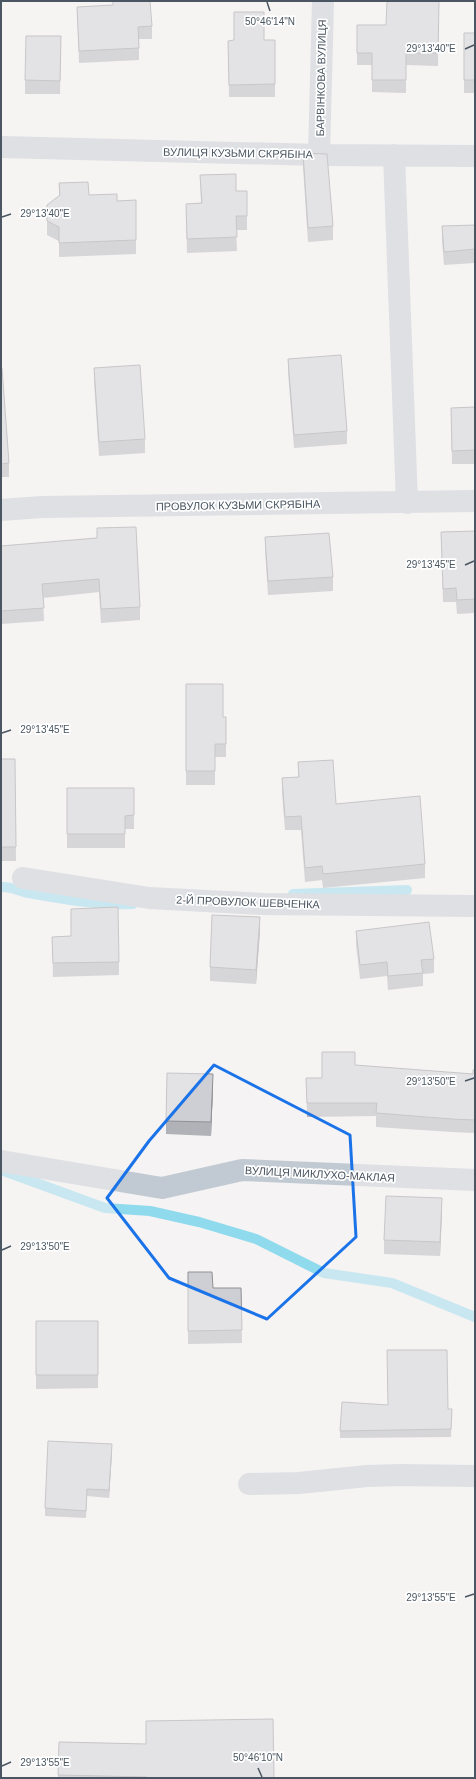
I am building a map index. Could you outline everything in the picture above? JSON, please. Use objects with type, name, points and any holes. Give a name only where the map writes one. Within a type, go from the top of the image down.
[{"type":"street","name":"БАРВІНКОВА ВУЛИЦЯ","points":[[319,155],[323,1]]},
{"type":"street","name":"ВУЛИЦЯ КУЗЬМИ СКРЯБІНА","points":[[1,147],[319,155],[475,156]]},
{"type":"street","points":[[394,156],[407,503]]},
{"type":"street","name":"ПРОВУЛОК КУЗЬМИ СКРЯБІНА","points":[[1,510],[49,507],[475,501]]},
{"type":"street","name":"2-Й ПРОВУЛОК ШЕВЧЕНКА","points":[[24,878],[149,898],[263,904],[475,906]]},
{"type":"street","name":"ВУЛИЦЯ МИКЛУХО-МАКЛАЯ","points":[[1,1161],[162,1188],[242,1170],[475,1180]]},
{"type":"street","points":[[248,1484],[299,1483],[393,1475],[475,1476]]},
{"type":"highlighted area","points":[[214,1065],[350,1135],[356,1237],[267,1319],[169,1278],[107,1198],[149,1141]]},
{"type":"building","points":[[113,1],[150,1],[152,26],[138,27],[139,48],[79,51],[77,7],[113,5]]},
{"type":"building","points":[[387,1],[439,1],[438,53],[406,53],[406,80],[372,80],[372,53],[357,53],[357,25],[386,25]]},
{"type":"building","points":[[234,12],[264,12],[264,40],[275,40],[275,84],[229,85],[228,41],[234,40]]},
{"type":"building","points":[[464,33],[475,33],[475,80],[464,80]]},
{"type":"building","points":[[26,36],[61,36],[60,81],[25,80]]},
{"type":"building","points":[[303,153],[327,154],[333,226],[308,228]]},
{"type":"building","points":[[236,174],[236,191],[247,191],[247,216],[236,216],[237,237],[187,239],[186,204],[202,203],[200,175]]},
{"type":"building","points":[[88,182],[89,195],[117,194],[117,201],[136,200],[136,240],[59,243],[59,227],[47,221],[47,205],[60,195],[59,183]]},
{"type":"building","points":[[475,225],[475,249],[444,252],[442,226]]},
{"type":"building","points":[[341,355],[347,431],[294,435],[288,359]]},
{"type":"building","points":[[140,365],[145,439],[99,442],[94,368]]},
{"type":"building","points":[[1,368],[9,463],[1,464]]},
{"type":"building","points":[[475,407],[475,450],[452,451],[451,408]]},
{"type":"building","points":[[136,527],[140,607],[101,609],[99,579],[42,584],[44,608],[1,611],[1,546],[97,538],[97,528]]},
{"type":"building","points":[[475,531],[475,599],[457,600],[456,588],[443,589],[441,532]]},
{"type":"building","points":[[329,533],[333,577],[268,581],[265,537]]},
{"type":"building","points":[[186,684],[223,684],[223,717],[226,717],[226,744],[215,744],[215,771],[186,771]]},
{"type":"building","points":[[1,759],[15,759],[16,847],[1,847]]},
{"type":"building","points":[[333,760],[336,804],[420,796],[425,864],[323,874],[322,866],[305,868],[301,816],[285,817],[282,778],[299,777],[298,762]]},
{"type":"building","points":[[67,788],[134,788],[134,815],[125,816],[125,834],[67,834]]},
{"type":"building","points":[[118,907],[119,962],[53,963],[52,937],[71,936],[71,909]]},
{"type":"building","points":[[212,915],[260,917],[256,970],[210,967]]},
{"type":"building","points":[[429,922],[434,959],[421,960],[423,973],[388,976],[387,962],[360,965],[356,931]]},
{"type":"building","points":[[322,1052],[355,1052],[355,1065],[473,1074],[473,1070],[475,1070],[475,1120],[376,1113],[377,1103],[307,1103],[306,1078],[322,1078]]},
{"type":"building","points":[[167,1073],[213,1074],[211,1122],[166,1121]]},
{"type":"building","points":[[386,1196],[442,1198],[440,1242],[384,1240]]},
{"type":"building","points":[[188,1272],[212,1272],[213,1288],[241,1288],[242,1330],[188,1331]]},
{"type":"building","points":[[36,1321],[98,1321],[98,1375],[36,1375]]},
{"type":"building","points":[[387,1350],[447,1350],[448,1409],[452,1409],[451,1429],[340,1431],[342,1402],[388,1405]]},
{"type":"building","points":[[48,1441],[112,1444],[109,1490],[87,1489],[86,1511],[45,1508]]},
{"type":"building","points":[[273,1719],[274,1778],[147,1778],[58,1775],[59,1742],[146,1744],[146,1721]]},
{"type":"waterway","points":[[1,887],[80,902],[133,904]]},
{"type":"waterway","points":[[293,894],[407,890]]},
{"type":"waterway","points":[[1,1170],[105,1208],[150,1211],[199,1222],[256,1239],[324,1273],[392,1283],[475,1317]]}]
